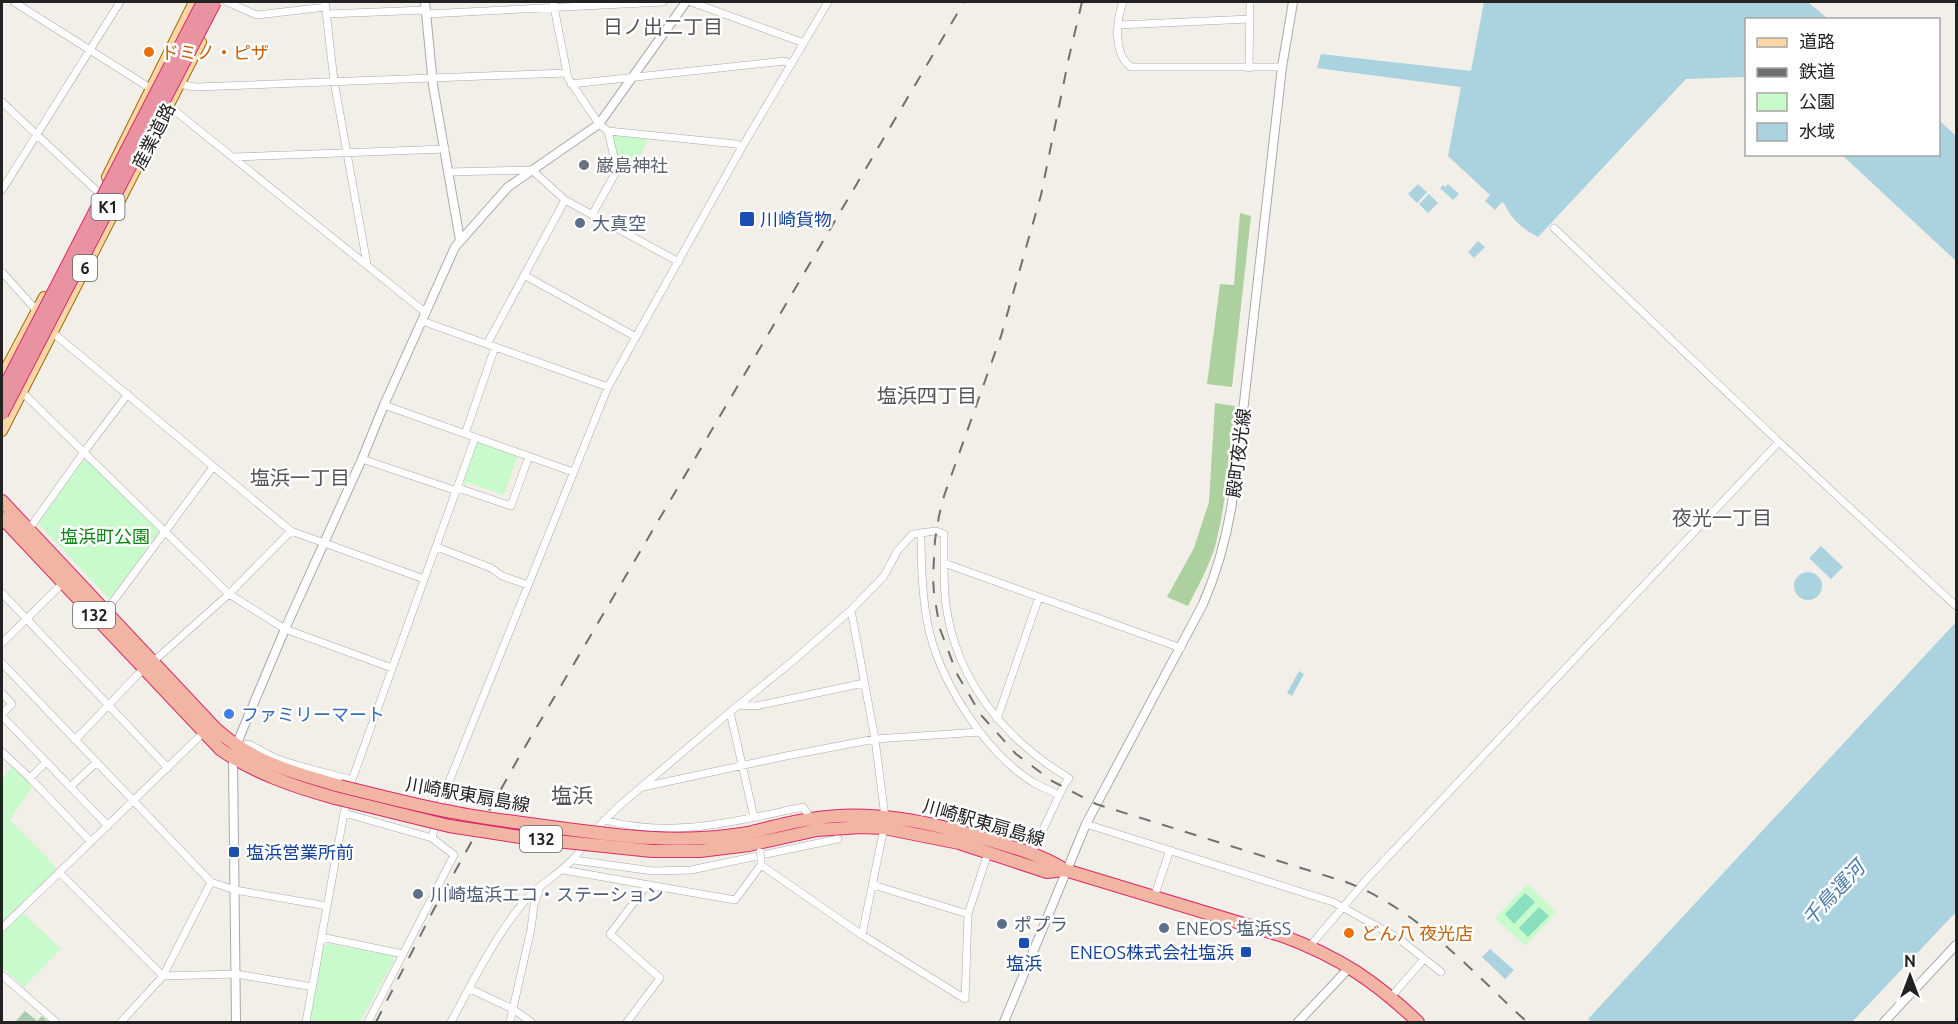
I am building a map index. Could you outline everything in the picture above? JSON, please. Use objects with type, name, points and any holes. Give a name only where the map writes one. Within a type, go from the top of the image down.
[{"type":"highway","name":"K1","points":[[2,392],[203,2]]},
{"type":"highway","name":"K1","points":[[2,414],[215,2]]},
{"type":"highway","name":"川崎駅東扇島線","points":[[2,501],[106,611],[220,749],[340,786],[453,813],[611,835],[655,840],[700,840],[756,849],[812,819],[837,816],[884,822],[1047,872],[1065,870]]},
{"type":"highway","name":"川崎駅東扇島線","points":[[2,518],[63,583],[216,729],[235,752],[290,784],[335,798],[449,826],[527,838],[652,851],[756,849],[826,829],[884,822],[924,821],[1032,853],[1065,870],[1310,946],[1350,967],[1391,997],[1418,1023]]},
{"type":"main road","name":"産業道路","points":[[2,373],[99,193],[194,2]]},
{"type":"main road","name":"産業道路","points":[[2,431],[222,2]]},
{"type":"street","points":[[14,2],[150,88],[169,106],[367,264],[424,317],[491,346],[608,387]]},
{"type":"street","points":[[2,190],[120,2]]},
{"type":"street","points":[[227,2],[257,15],[326,8],[663,2]]},
{"type":"street","points":[[236,1023],[235,752],[321,542],[362,459],[455,247],[501,193],[599,124],[686,2]]},
{"type":"street","points":[[691,2],[804,42]]},
{"type":"street","points":[[432,838],[442,798],[608,387],[742,147],[828,2]]},
{"type":"street","points":[[1123,2],[1119,16],[1119,51],[1125,63],[1131,68],[1282,67]]},
{"type":"street","points":[[1249,68],[1250,2]]},
{"type":"street","name":"殿町夜光線","points":[[1004,1023],[1065,870],[1086,824],[1181,648],[1212,584],[1229,522],[1282,67],[1293,2]]},
{"type":"street","points":[[554,5],[566,73],[599,124],[608,131],[736,144],[742,147]]},
{"type":"street","points":[[326,8],[334,81],[367,264]]},
{"type":"street","points":[[426,8],[432,79],[460,240]]},
{"type":"street","points":[[1119,26],[1250,20]]},
{"type":"street","points":[[571,84],[785,61],[790,64]]},
{"type":"street","points":[[179,84],[195,87],[566,73]]},
{"type":"street","points":[[2,102],[99,193]]},
{"type":"street","points":[[592,215],[617,170],[608,131]]},
{"type":"street","points":[[234,157],[445,149]]},
{"type":"street","points":[[449,172],[532,170],[564,200],[679,261]]},
{"type":"street","points":[[465,434],[491,346],[524,275],[564,200]]},
{"type":"street","points":[[1554,228],[1956,606]]},
{"type":"street","points":[[2,272],[37,311]]},
{"type":"street","points":[[524,275],[636,337]]},
{"type":"street","points":[[52,332],[291,531],[424,579]]},
{"type":"street","points":[[22,392],[229,594],[285,629],[392,668]]},
{"type":"street","points":[[30,529],[128,394]]},
{"type":"street","points":[[384,405],[573,472]]},
{"type":"street","points":[[306,1023],[352,780],[475,438]]},
{"type":"street","points":[[1310,946],[1342,908],[1779,442]]},
{"type":"street","points":[[362,459],[509,507],[529,456]]},
{"type":"street","points":[[106,611],[213,467]]},
{"type":"street","points":[[75,740],[149,665],[229,594],[291,531]]},
{"type":"street","points":[[451,1023],[525,901],[574,860],[588,838],[604,820],[851,609],[884,576],[898,550],[913,534],[936,531],[944,534],[946,603],[955,644],[972,683],[997,719],[1026,749],[1069,778],[1032,853]]},
{"type":"street","points":[[921,534],[924,603],[930,634],[945,675],[980,732],[1011,764],[1033,782],[1059,795]]},
{"type":"street","points":[[437,547],[528,585]]},
{"type":"street","points":[[944,563],[1181,648]]},
{"type":"street","points":[[2,643],[63,583]]},
{"type":"street","points":[[2,593],[168,768]]},
{"type":"street","points":[[997,719],[1039,597]]},
{"type":"street","points":[[851,609],[875,739],[884,822],[862,935]]},
{"type":"street","points":[[2,663],[211,882],[235,891],[327,906]]},
{"type":"street","points":[[738,705],[756,706],[864,682]]},
{"type":"street","points":[[2,693],[12,704],[2,715],[108,826]]},
{"type":"street","points":[[730,712],[754,818]]},
{"type":"street","points":[[2,928],[204,732]]},
{"type":"street","points":[[640,788],[875,739],[980,732]]},
{"type":"street","points":[[235,752],[249,744],[275,758],[352,780]]},
{"type":"street","points":[[2,752],[91,842]]},
{"type":"street","points":[[30,778],[46,762]]},
{"type":"street","points":[[70,787],[97,762]]},
{"type":"street","points":[[604,820],[638,826],[694,828],[725,824],[803,807],[812,819]]},
{"type":"street","points":[[344,813],[432,838],[454,855],[368,1023]]},
{"type":"street","points":[[1086,824],[1334,902],[1398,938],[1441,972]]},
{"type":"street","points":[[574,860],[653,871],[691,870],[838,838]]},
{"type":"street","points":[[563,870],[735,900],[756,849],[862,935],[965,999],[968,915],[988,853]]},
{"type":"street","points":[[1154,897],[1170,850]]},
{"type":"street","points":[[60,873],[163,976],[236,974],[313,987]]},
{"type":"street","points":[[121,1023],[163,976],[211,882]]},
{"type":"street","points":[[627,1023],[660,978],[610,934],[647,885]]},
{"type":"street","points":[[873,885],[968,915]]},
{"type":"street","points":[[510,1023],[531,929],[534,905],[540,889]]},
{"type":"street","points":[[321,937],[403,954]]},
{"type":"street","points":[[1884,1023],[1956,945]]},
{"type":"street","points":[[1391,997],[1424,959]]},
{"type":"street","points":[[1298,1023],[1350,967]]},
{"type":"street","points":[[2,975],[56,1023]]},
{"type":"street","points":[[470,989],[513,1009],[531,1023]]},
{"type":"green space","points":[[613,134],[648,139],[634,169],[621,173],[611,137]]},
{"type":"green space","points":[[1240,213],[1251,216],[1232,387],[1207,384],[1220,284],[1234,285]]},
{"type":"green space","points":[[1215,403],[1235,406],[1226,492],[1213,551],[1188,606],[1167,597],[1194,548],[1209,502]]},
{"type":"green space","points":[[481,442],[518,455],[504,495],[467,482],[465,488],[463,487],[475,445]]},
{"type":"green space","name":"塩浜町公園","points":[[83,461],[88,461],[158,531],[158,535],[109,599],[38,523]]},
{"type":"green space","points":[[11,767],[31,785],[31,789],[10,820],[56,867],[55,871],[2,922],[2,781]]},
{"type":"green space","points":[[1528,884],[1557,912],[1525,946],[1495,918]]},
{"type":"green space","points":[[1525,893],[1535,902],[1514,924],[1505,914]]},
{"type":"green space","points":[[1539,907],[1549,916],[1528,937],[1519,928]]},
{"type":"green space","points":[[23,913],[61,949],[24,987],[2,967],[2,933]]},
{"type":"green space","points":[[328,944],[393,956],[394,960],[360,1022],[309,1022],[323,946]]},
{"type":"green space","points":[[25,1011],[37,1021],[42,1016],[48,1022],[15,1022]]},
{"type":"water","points":[[1484,2],[1808,2],[1827,18],[1745,18],[1745,77],[1686,79],[1538,237],[1516,221],[1502,202],[1495,210],[1485,201],[1490,195],[1448,156],[1461,87],[1317,68],[1321,54],[1471,71]]},
{"type":"water","points":[[1940,121],[1956,136],[1956,261],[1843,156],[1940,156]]},
{"type":"water","points":[[1418,184],[1427,192],[1417,203],[1408,194]]},
{"type":"water","points":[[1448,184],[1459,194],[1453,200],[1440,188]]},
{"type":"water","points":[[1429,194],[1438,203],[1428,213],[1419,204]]},
{"type":"water","points":[[1478,241],[1485,247],[1474,258],[1468,252]]},
{"type":"water","points":[[1821,546],[1843,567],[1831,579],[1809,558]]},
{"type":"water","points":[[1808,572],[1818,576],[1822,586],[1818,596],[1808,600],[1798,596],[1794,586],[1798,576]]},
{"type":"water","name":"千鳥運河","points":[[1956,622],[1956,912],[1852,1022],[1591,1022],[1588,1019]]},
{"type":"water","points":[[1299,671],[1304,674],[1292,696],[1287,693]]},
{"type":"water","points":[[1490,949],[1514,970],[1505,979],[1482,957]]},
{"type":"railway","points":[[376,1022],[434,909],[519,757],[964,2]]},
{"type":"railway","points":[[1082,2],[1041,195],[1001,336],[939,516],[935,540],[934,594],[940,629],[957,674],[981,715],[1016,754],[1052,781],[1096,804],[1346,882],[1372,894],[1397,908],[1443,943],[1527,1022]]},
{"type":"place","name":"ドミノ・ピザ","points":[[149,52]]},
{"type":"place","name":"巌島神社","points":[[584,165]]},
{"type":"place","name":"川崎貨物","points":[[747,219]]},
{"type":"place","name":"大真空","points":[[580,223]]},
{"type":"place","name":"ファミリーマート","points":[[229,714]]},
{"type":"place","name":"塩浜営業所前","points":[[234,852]]},
{"type":"place","name":"川崎塩浜エコ・ステーション","points":[[418,894]]},
{"type":"place","name":"ポプラ","points":[[1002,924]]},
{"type":"place","name":"ENEOS 塩浜SS","points":[[1164,928]]},
{"type":"place","name":"どん八 夜光店","points":[[1349,933]]},
{"type":"place","name":"塩浜","points":[[1024,943]]},
{"type":"place","name":"ENEOS株式会社塩浜","points":[[1246,952]]},
{"type":"district","name":"日ノ出二丁目","points":[[663,26]]},
{"type":"district","name":"塩浜四丁目","points":[[927,395]]},
{"type":"district","name":"塩浜一丁目","points":[[300,477]]},
{"type":"district","name":"夜光一丁目","points":[[1722,517]]},
{"type":"district","name":"塩浜","points":[[572,795]]}]
